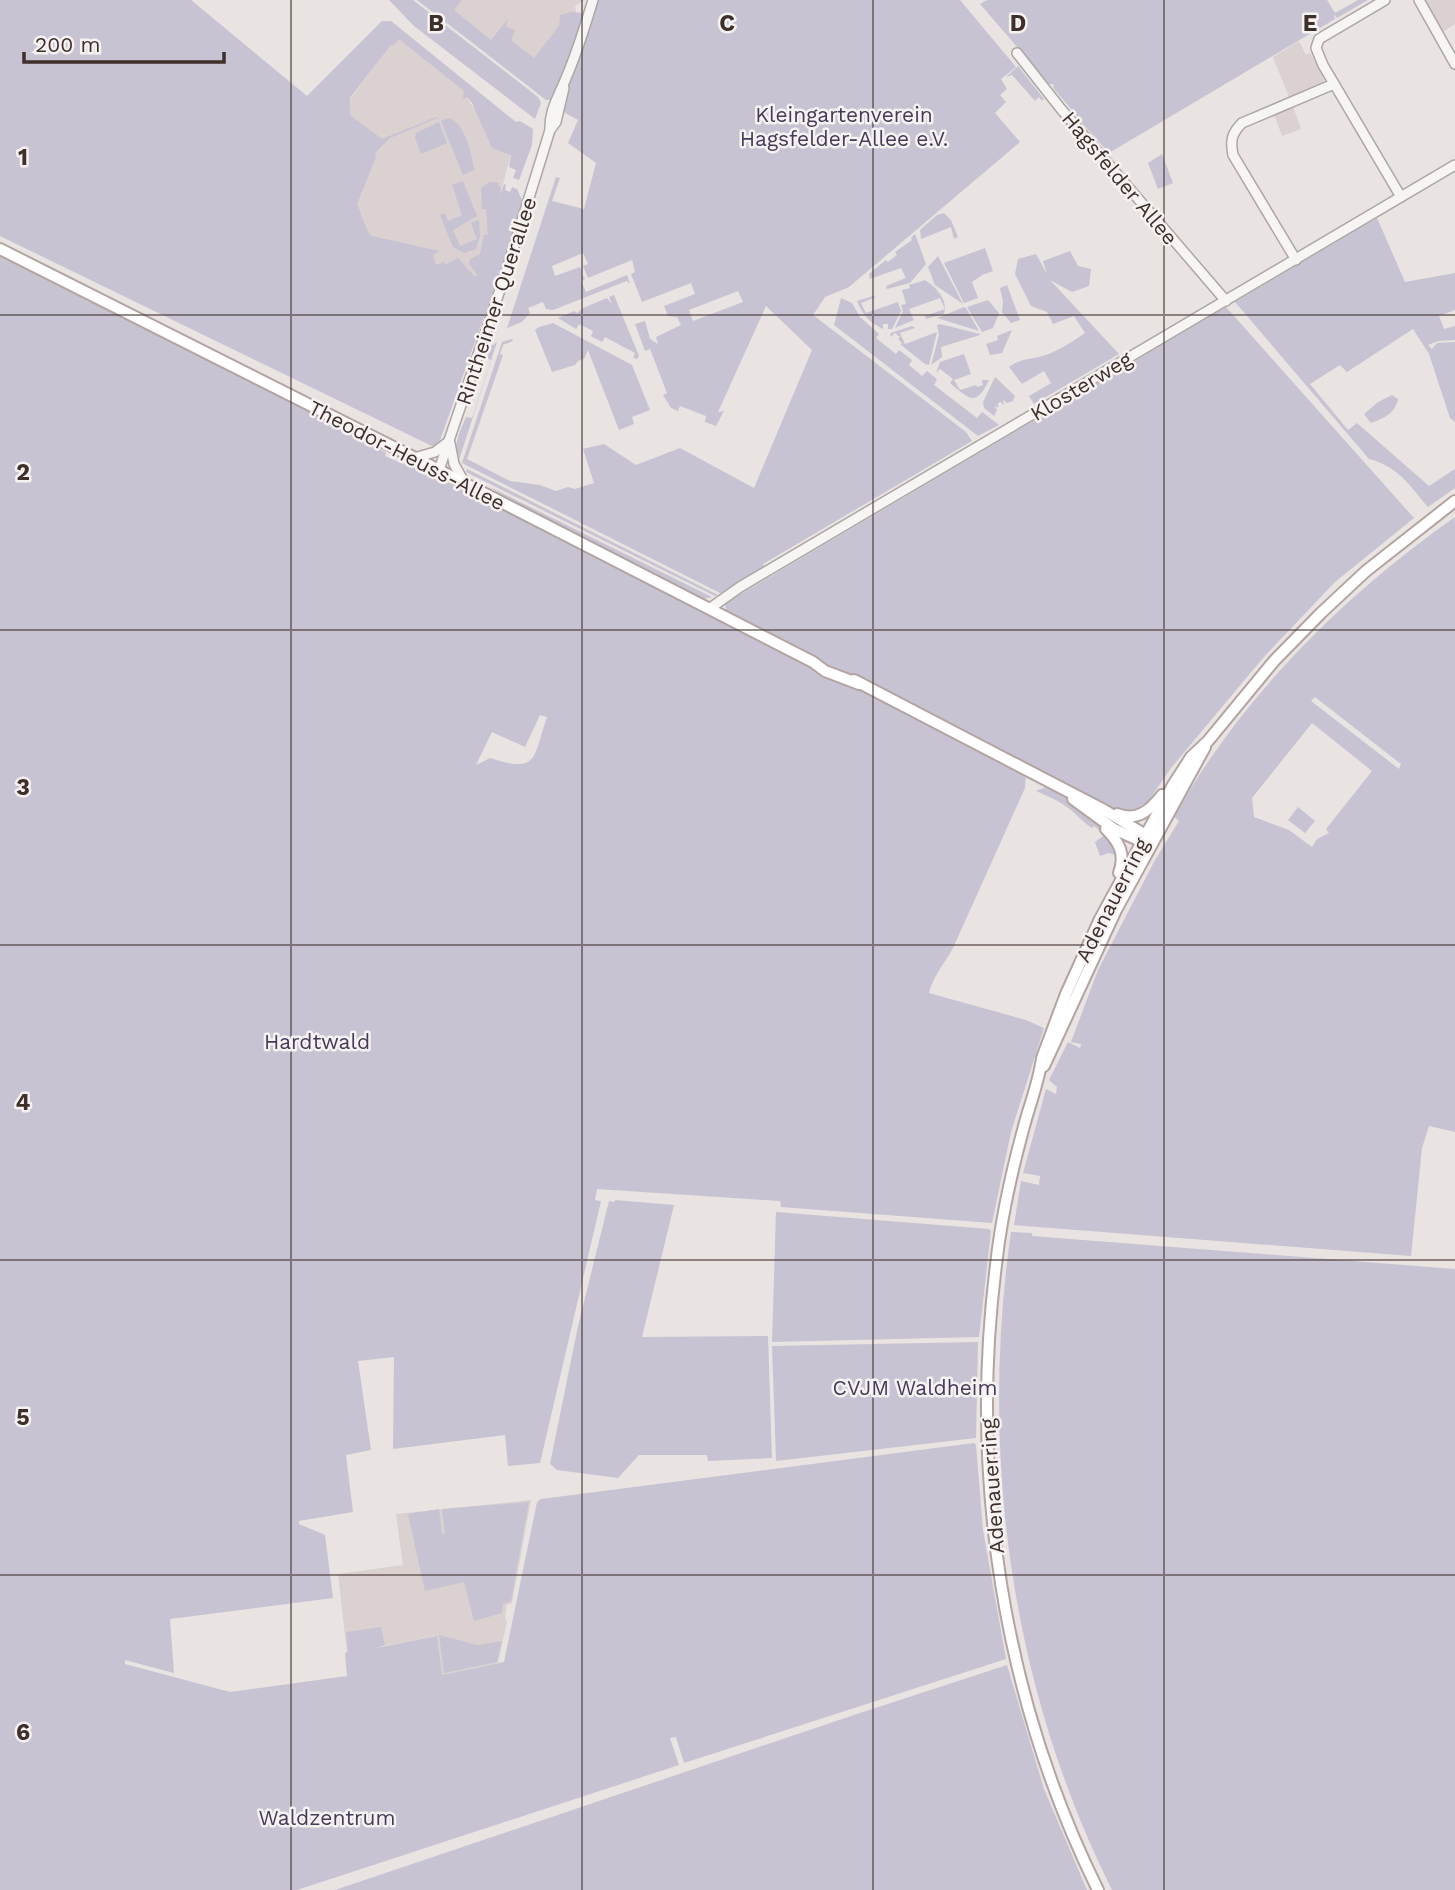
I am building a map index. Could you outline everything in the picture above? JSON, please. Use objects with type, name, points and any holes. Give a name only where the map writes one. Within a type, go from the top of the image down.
[{"type":"main road","name":"Theodor-Heuss-Allee","points":[[0,249],[439,470],[813,662],[825,671],[859,684],[1104,810],[1147,840]]},
{"type":"main road","name":"Adenauerring","points":[[1041,1072],[1049,1060],[1088,966],[1172,785],[1191,757],[1208,741],[1258,679],[1321,613],[1366,571],[1455,501]]},
{"type":"main road","name":"Adenauerring","points":[[1098,1890],[1053,1785],[1024,1690],[1002,1586],[989,1481],[987,1371],[996,1262],[1011,1175],[1041,1072],[1042,1058],[1059,1012],[1109,902],[1197,764],[1208,741]]},
{"type":"main road","points":[[1104,810],[1122,816],[1138,815],[1155,804],[1172,785]]},
{"type":"main road","name":"Theodor-Heuss-Allee","points":[[1056,787],[1114,829],[1147,840]]},
{"type":"main road","points":[[1089,812],[1115,838],[1122,854],[1122,865],[1109,902]]},
{"type":"street","name":"Rintheimer Querallee","points":[[439,470],[517,237],[550,130],[553,108],[566,79],[593,0]]},
{"type":"street","points":[[1385,0],[1319,39],[1316,51],[1401,197]]},
{"type":"street","points":[[1419,0],[1455,64]]},
{"type":"street","name":"Hagsfelder Allee","points":[[1017,53],[1061,109],[1226,300]]},
{"type":"street","points":[[1296,260],[1233,155],[1231,138],[1242,122],[1334,84]]},
{"type":"street","name":"Klosterweg","points":[[709,609],[740,587],[1455,164]]},
{"type":"street","points":[[414,458],[435,452],[450,441],[454,464],[466,484]]},
{"type":"shaded area","points":[[422,0],[585,0],[575,6],[576,12],[583,17],[551,100]]},
{"type":"shaded area","points":[[1423,0],[1455,0],[1455,24],[1441,33]]},
{"type":"shaded area","points":[[399,34],[475,94],[468,97],[470,103],[511,154],[501,191],[510,194],[480,284],[359,244],[342,110]]},
{"type":"shaded area","points":[[1299,41],[1306,55],[1310,53],[1319,67],[1325,82],[1323,87],[1289,97],[1273,57]]},
{"type":"shaded area","points":[[1293,107],[1301,129],[1282,136],[1274,114]]},
{"type":"shaded area","points":[[531,1500],[512,1603],[507,1605],[507,1621],[498,1663],[442,1675],[436,1636],[347,1653],[338,1574],[403,1565],[396,1514]]},
{"type":"green space","points":[[0,0],[191,0],[307,96],[382,21],[391,21],[516,122],[520,121],[533,129],[532,145],[519,180],[513,178],[516,170],[509,167],[511,155],[492,148],[472,103],[467,97],[463,99],[464,91],[399,39],[391,45],[350,98],[350,115],[382,139],[437,118],[390,138],[375,153],[376,157],[357,204],[372,236],[439,251],[433,255],[436,265],[444,262],[445,265],[458,258],[475,277],[477,275],[469,264],[470,259],[480,254],[484,235],[488,235],[486,209],[482,209],[481,188],[489,182],[499,183],[500,196],[504,184],[505,190],[510,192],[512,187],[517,189],[524,204],[439,443],[434,447],[0,236]]},
{"type":"green space","points":[[389,0],[413,0],[538,97],[541,103],[535,119],[414,26]]},
{"type":"green space","points":[[417,0],[462,0],[454,10],[491,40],[508,19],[506,26],[515,31],[511,40],[534,58],[559,26],[560,15],[581,13],[583,17],[567,65],[551,100],[546,100]]},
{"type":"green space","name":"Kleingartenverein Hagsfelder-Allee e.V.","points":[[597,0],[960,0],[1016,67],[1001,79],[1007,89],[1000,95],[1006,102],[995,113],[1020,142],[849,287],[825,297],[813,315],[966,432],[972,441],[763,564],[765,569],[722,594],[462,463],[502,342],[512,339],[513,341],[503,345],[500,354],[503,355],[467,459],[510,481],[540,485],[556,491],[594,483],[583,449],[604,444],[636,465],[680,448],[754,488],[812,350],[766,306],[718,412],[724,411],[716,426],[705,422],[706,416],[680,406],[678,411],[671,408],[663,395],[667,393],[650,349],[645,351],[635,324],[645,321],[650,339],[658,344],[656,337],[681,325],[677,317],[668,316],[664,306],[695,294],[691,283],[642,302],[631,274],[635,272],[632,260],[588,278],[583,266],[588,264],[583,253],[552,266],[555,276],[580,267],[585,279],[581,281],[586,292],[627,275],[630,284],[627,281],[553,310],[546,309],[543,302],[528,308],[530,313],[522,322],[507,328],[556,177],[560,178],[552,201],[584,209],[596,163],[568,143],[578,120],[562,111],[570,77]],"holes":[[[738,291],[743,302],[693,321],[689,310]]]},
{"type":"green space","points":[[987,0],[1327,0],[1335,13],[1358,0],[1368,0],[1337,18],[1334,14],[1335,19],[1109,153],[1054,89],[1053,84],[1049,84],[980,4]]},
{"type":"green space","points":[[1018,66],[1044,99],[1042,101],[1039,97],[1035,101],[1012,75],[1006,77]]},
{"type":"green space","points":[[448,118],[459,126],[469,148],[474,170],[463,175],[441,121]]},
{"type":"green space","points":[[439,122],[447,143],[421,154],[415,138],[416,133]]},
{"type":"green space","points":[[1162,154],[1173,183],[1158,189],[1148,163]]},
{"type":"green space","points":[[463,181],[477,216],[453,230],[460,246],[477,239],[471,223],[479,220],[480,236],[476,249],[464,253],[453,247],[440,215],[445,213],[448,221],[462,215],[452,185]]},
{"type":"green space","points":[[944,213],[951,220],[958,237],[954,239],[951,227],[921,239],[920,230],[937,215]]},
{"type":"green space","points":[[1377,218],[1405,282],[1455,273],[1455,310],[1439,316],[1444,329],[1455,326],[1455,340],[1438,341],[1428,345],[1432,349],[1437,343],[1455,342],[1455,422],[1450,418],[1429,354],[1413,329],[1347,372],[1340,365],[1310,384],[1348,430],[1357,423],[1429,486],[1455,469],[1455,488],[1428,507],[1396,472],[1369,459],[1235,302]]},
{"type":"green space","points":[[915,234],[926,264],[910,283],[887,289],[886,286],[906,278],[901,268],[870,279],[869,274],[897,255],[895,252],[912,240]]},
{"type":"green space","points":[[985,248],[993,271],[972,282],[978,298],[964,303],[944,263]]},
{"type":"green space","points":[[1070,251],[1078,266],[1091,269],[1089,286],[1072,292],[1050,280],[1119,354],[1034,404],[1029,396],[1051,383],[1044,371],[1022,384],[1009,367],[1054,352],[1085,333],[1074,316],[1053,324],[1047,312],[1031,306],[1015,274],[1018,259],[1036,254],[1047,274],[1043,261]]},
{"type":"green space","name":"Hardtwald","points":[[0,255],[371,443],[386,453],[385,456],[412,465],[1026,774],[1025,788],[953,948],[936,975],[929,993],[1026,1020],[1044,1028],[1011,1132],[992,1223],[781,1207],[780,1201],[597,1189],[595,1200],[601,1201],[540,1463],[508,1466],[505,1435],[393,1449],[394,1357],[358,1361],[371,1450],[346,1455],[353,1512],[299,1521],[299,1524],[325,1535],[333,1598],[170,1619],[174,1673],[125,1660],[125,1664],[230,1692],[347,1676],[346,1632],[381,1627],[385,1645],[376,1648],[437,1636],[442,1675],[504,1662],[537,1502],[541,1499],[974,1443],[983,1530],[1006,1659],[684,1763],[676,1737],[670,1738],[679,1765],[297,1890],[0,1890]],"holes":[[[540,715],[547,717],[532,759],[518,764],[490,758],[476,765],[492,732],[525,747]]]},
{"type":"green space","points":[[938,256],[963,304],[935,285],[928,267]]},
{"type":"green space","points":[[925,280],[937,290],[945,309],[940,298],[909,309],[914,320],[895,328],[903,311],[901,305],[906,304],[902,290],[910,288],[909,285]]},
{"type":"green space","points":[[1007,285],[1020,320],[1011,323],[1002,312],[1000,288]]},
{"type":"green space","points":[[614,295],[639,356],[637,359],[633,358],[635,353],[605,337],[602,342],[591,336],[593,331],[579,324],[576,329],[558,318],[574,311],[577,313],[607,298],[612,304],[609,297]]},
{"type":"green space","points":[[876,297],[861,303],[866,313],[898,302],[901,311],[892,329],[888,329],[888,324],[883,324],[883,329],[878,327],[861,310],[857,301]]},
{"type":"green space","points":[[841,298],[852,303],[860,317],[879,334],[876,338],[896,354],[899,350],[912,360],[909,365],[922,376],[927,371],[937,379],[934,385],[977,418],[982,412],[999,425],[978,436],[834,325]]},
{"type":"green space","points":[[988,300],[999,313],[993,328],[982,332],[967,307]]},
{"type":"green space","points":[[964,307],[979,331],[937,318]]},
{"type":"green space","points":[[1226,307],[1414,518],[1335,582],[1263,658],[1171,768],[1149,800],[1136,809],[1131,809],[1132,814],[1111,809],[735,618],[726,610],[725,604],[734,598]]},
{"type":"green space","points":[[945,309],[944,314],[926,319],[925,316]]},
{"type":"green space","points":[[553,323],[632,365],[650,410],[632,417],[634,424],[619,430],[588,350],[584,359],[575,365],[552,372],[535,330]]},
{"type":"green space","points":[[937,325],[980,335],[941,347],[942,357],[931,365],[939,335]]},
{"type":"green space","points":[[912,326],[915,328],[900,333],[905,344],[937,332],[929,365],[901,345],[898,339],[900,337],[895,333],[891,337],[890,335]]},
{"type":"green space","points":[[1012,330],[1002,353],[990,355],[986,344],[998,340],[997,336]]},
{"type":"green space","points":[[497,342],[458,462],[456,445],[459,434],[466,417],[472,418],[491,360],[485,357],[490,347]]},
{"type":"green space","points":[[964,354],[971,374],[954,380],[960,390],[983,385],[982,380],[989,380],[980,394],[972,398],[963,394],[950,383],[953,379],[940,369],[936,373],[940,362]]},
{"type":"green space","points":[[995,377],[1015,396],[1013,401],[1007,403],[1003,400],[1003,405],[998,403],[998,408],[994,405],[997,410],[994,416],[984,408],[983,402]]},
{"type":"green space","points":[[1392,395],[1398,399],[1392,412],[1371,423],[1364,414]]},
{"type":"green space","points":[[467,469],[718,595],[715,596],[466,472]]},
{"type":"green space","points":[[490,487],[712,597],[701,600],[518,507]]},
{"type":"green space","points":[[1455,517],[1455,1132],[1429,1126],[1422,1148],[1411,1256],[1014,1225],[1021,1181],[1039,1185],[1040,1176],[1023,1173],[1046,1089],[1056,1094],[1057,1087],[1049,1080],[1068,1042],[1080,1048],[1081,1044],[1071,1042],[1098,970],[1155,860],[1179,821],[1174,817],[1200,773],[1263,690],[1335,615],[1414,547]],"holes":[[[1315,697],[1401,764],[1399,769],[1311,701]],[[1312,723],[1372,771],[1326,829],[1329,833],[1317,839],[1312,847],[1289,830],[1254,817],[1252,798]]]},
{"type":"green space","points":[[1046,787],[1077,806],[1095,822],[1118,850],[1116,855],[1109,853],[1100,856],[1095,842],[1105,835],[1064,805],[1036,791]]},
{"type":"green space","points":[[1298,807],[1315,821],[1305,833],[1288,820]]},
{"type":"green space","points":[[609,1201],[674,1205],[642,1337],[768,1336],[772,1458],[708,1461],[707,1455],[639,1455],[618,1478],[557,1470],[550,1464],[578,1326]]},
{"type":"green space","points":[[776,1212],[989,1229],[991,1231],[979,1337],[772,1342]]},
{"type":"green space","points":[[1011,1232],[1032,1233],[1032,1236],[1455,1269],[1455,1890],[1112,1890],[1077,1813],[1049,1733],[1027,1652],[1012,1569],[1002,1485],[999,1400],[1002,1316]]},
{"type":"green space","name":"CVJM Waldheim","points":[[978,1342],[976,1438],[776,1461],[772,1346]]},
{"type":"green space","points":[[529,1502],[511,1601],[503,1604],[502,1613],[474,1621],[464,1582],[425,1591],[408,1514],[439,1509],[442,1533],[445,1533],[442,1509]]},
{"type":"green space","points":[[439,1635],[477,1645],[502,1641],[497,1662],[444,1673]]},
{"type":"green space","points":[[1007,1665],[1044,1789],[1087,1890],[335,1890],[857,1714]]},
{"type":"park label","name":"Waldzentrum","points":[[327,1817]]}]
